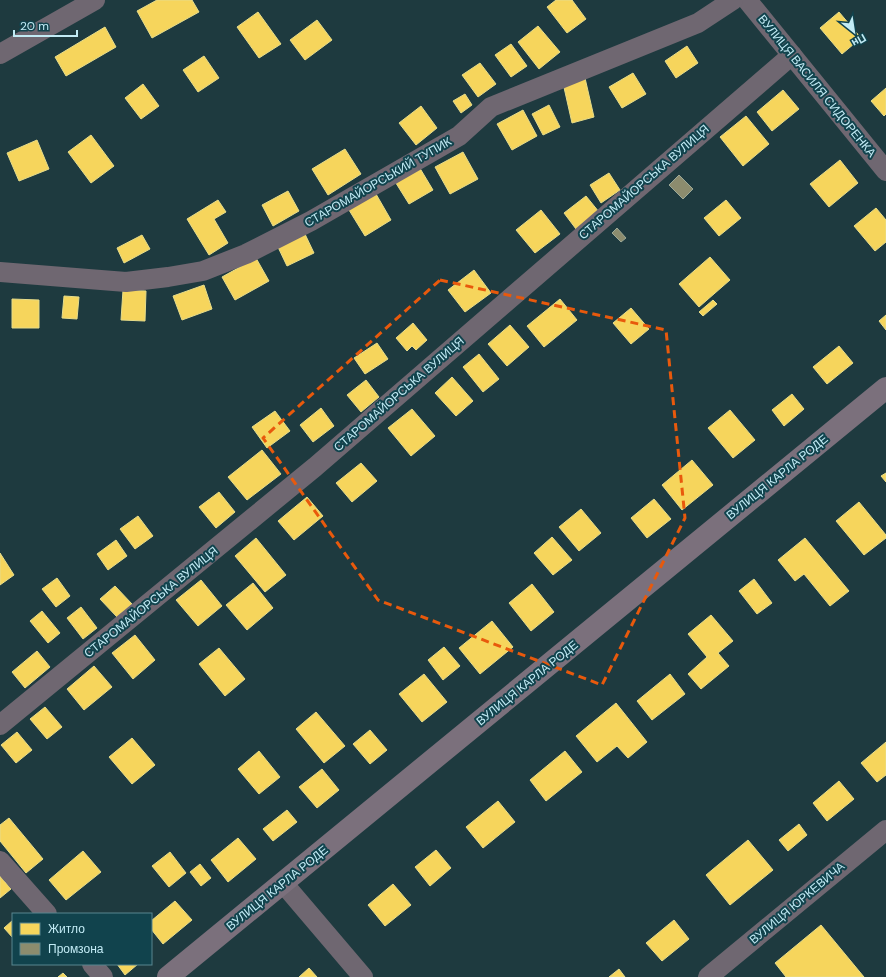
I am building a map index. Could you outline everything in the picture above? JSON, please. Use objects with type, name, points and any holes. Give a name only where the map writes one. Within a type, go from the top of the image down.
[{"type":"street","points":[[0,54],[95,0]]},
{"type":"street","name":"СТАРОМАЙОРСЬКИЙ ТУПИК","points":[[0,272],[126,282],[203,271],[246,254],[318,217],[459,136],[491,107],[698,23],[733,0]]},
{"type":"street","name":"ВУЛИЦЯ ВАСИЛЯ СИДОРЕНКА","points":[[754,3],[792,55],[886,171]]},
{"type":"street","name":"СТАРОМАЙОРСЬКА ВУЛИЦЯ","points":[[0,725],[315,467],[792,55]]},
{"type":"street","name":"ВУЛИЦЯ КАРЛА РОДЕ","points":[[168,977],[886,388]]},
{"type":"street","name":"ВУЛИЦЯ ЮРКЕВИЧА","points":[[708,977],[886,830]]},
{"type":"street","points":[[0,861],[46,913]]},
{"type":"street","points":[[283,883],[363,977]]},
{"type":"street","points":[[93,965],[103,977]]},
{"type":"highlighted area","points":[[440,280],[666,330],[685,518],[602,685],[378,600],[263,438]]},
{"type":"building: Житло","points":[[157,0],[192,0],[199,12],[152,38],[137,11]]},
{"type":"building: Житло","points":[[556,0],[572,0],[586,19],[567,33],[547,7]]},
{"type":"building: Житло","points":[[258,12],[281,44],[259,58],[237,27]]},
{"type":"building: Житло","points":[[839,12],[861,38],[842,54],[820,28]]},
{"type":"building: Житло","points":[[317,20],[332,40],[305,60],[290,40]]},
{"type":"building: Житло","points":[[538,26],[560,52],[539,69],[518,42]]},
{"type":"building: Житло","points":[[105,27],[116,47],[66,76],[55,57]]},
{"type":"building: Житло","points":[[511,44],[527,66],[511,77],[495,55]]},
{"type":"building: Житло","points":[[687,46],[698,63],[676,78],[665,61]]},
{"type":"building: Житло","points":[[204,56],[219,78],[198,92],[183,70]]},
{"type":"building: Житло","points":[[480,63],[496,84],[478,97],[462,75]]},
{"type":"building: Житло","points":[[633,73],[646,94],[622,108],[609,87]]},
{"type":"building: Житло","points":[[585,78],[594,117],[572,123],[563,83]]},
{"type":"building: Житло","points":[[143,84],[159,106],[141,119],[125,98]]},
{"type":"building: Житло","points":[[886,88],[886,114],[884,116],[871,101]]},
{"type":"building: Житло","points":[[783,90],[799,109],[772,131],[757,112]]},
{"type":"building: Житло","points":[[465,94],[472,105],[461,113],[453,101]]},
{"type":"building: Житло","points":[[549,105],[560,127],[543,135],[532,114]]},
{"type":"building: Житло","points":[[421,106],[437,128],[416,145],[399,123]]},
{"type":"building: Житло","points":[[523,110],[537,136],[512,150],[497,124]]},
{"type":"building: Житло","points":[[746,116],[769,144],[743,166],[720,137]]},
{"type":"building: Житло","points":[[91,135],[114,166],[91,183],[68,152]]},
{"type":"building: Житло","points":[[37,140],[49,169],[19,181],[7,153]]},
{"type":"building: Житло","points":[[345,149],[361,174],[328,195],[312,169]]},
{"type":"building: Житло","points":[[463,152],[478,179],[450,194],[435,167]]},
{"type":"building: Житло","points":[[840,160],[858,183],[829,207],[810,184]]},
{"type":"building: Житло","points":[[418,165],[433,190],[409,204],[394,180]]},
{"type":"building: Житло","points":[[609,173],[620,190],[601,203],[590,185]]},
{"type":"building: Житло","points":[[288,191],[299,211],[273,226],[262,205]]},
{"type":"building: Житло","points":[[376,194],[391,220],[365,236],[349,210]]},
{"type":"building: Житло","points":[[586,196],[599,212],[576,229],[564,213]]},
{"type":"building: Житло","points":[[218,200],[226,212],[214,219],[228,243],[209,255],[187,219]]},
{"type":"building: Житло","points":[[726,200],[741,218],[719,236],[704,218]]},
{"type":"building: Житло","points":[[876,208],[886,220],[886,242],[875,251],[854,226]]},
{"type":"building: Житло","points":[[541,210],[560,234],[535,253],[516,230]]},
{"type":"building: Житло","points":[[304,232],[314,253],[287,266],[277,245]]},
{"type":"building: Житло","points":[[142,235],[150,249],[124,263],[117,248]]},
{"type":"building: Житло","points":[[710,257],[730,280],[699,307],[679,284]]},
{"type":"building: Житло","points":[[256,258],[269,281],[235,300],[222,277]]},
{"type":"building: Житло","points":[[474,270],[491,293],[465,312],[448,290]]},
{"type":"building: Житло","points":[[204,285],[212,309],[182,320],[173,296]]},
{"type":"building: Житло","points":[[123,290],[146,291],[145,321],[121,320]]},
{"type":"building: Житло","points":[[64,296],[79,297],[77,319],[62,318]]},
{"type":"building: Житло","points":[[12,299],[39,300],[39,328],[12,328]]},
{"type":"building: Житло","points":[[560,299],[577,320],[544,347],[527,326]]},
{"type":"building: Житло","points":[[713,300],[717,304],[703,316],[699,312]]},
{"type":"building: Житло","points":[[631,308],[649,329],[631,344],[613,323]]},
{"type":"building: Житло","points":[[886,315],[886,330],[879,321]]},
{"type":"building: Житло","points":[[413,323],[427,340],[416,350],[412,346],[407,351],[396,338]]},
{"type":"building: Житло","points":[[510,325],[529,347],[507,366],[488,344]]},
{"type":"building: Житло","points":[[377,343],[388,359],[365,374],[354,358]]},
{"type":"building: Житло","points":[[839,346],[853,363],[827,384],[813,367]]},
{"type":"building: Житло","points":[[479,354],[499,379],[483,392],[463,367]]},
{"type":"building: Житло","points":[[452,377],[473,401],[456,416],[435,393]]},
{"type":"building: Житло","points":[[366,380],[379,397],[361,412],[347,395]]},
{"type":"building: Житло","points":[[792,394],[804,409],[784,426],[772,410]]},
{"type":"building: Житло","points":[[321,408],[334,426],[313,442],[300,425]]},
{"type":"building: Житло","points":[[412,409],[435,436],[411,456],[388,428]]},
{"type":"building: Житло","points":[[730,410],[755,440],[733,458],[708,428]]},
{"type":"building: Житло","points":[[275,411],[290,431],[267,448],[252,427]]},
{"type":"building: Житло","points":[[262,450],[281,474],[247,500],[228,477]]},
{"type":"building: Житло","points":[[692,460],[713,485],[682,510],[662,485]]},
{"type":"building: Житло","points":[[361,463],[377,481],[352,502],[336,483]]},
{"type":"building: Житло","points":[[886,473],[886,482],[881,476]]},
{"type":"building: Житло","points":[[219,492],[235,512],[216,528],[199,507]]},
{"type":"building: Житло","points":[[307,497],[323,516],[294,540],[278,521]]},
{"type":"building: Житло","points":[[654,499],[671,519],[647,538],[631,518]]},
{"type":"building: Житло","points":[[859,502],[886,535],[886,538],[864,555],[836,521]]},
{"type":"building: Житло","points":[[581,509],[601,533],[579,551],[559,527]]},
{"type":"building: Житло","points":[[138,516],[153,536],[135,549],[120,529]]},
{"type":"building: Житло","points":[[552,537],[572,560],[553,575],[534,553]]},
{"type":"building: Житло","points":[[256,538],[286,575],[265,592],[235,556]]},
{"type":"building: Житло","points":[[805,538],[849,591],[830,606],[804,574],[795,581],[778,560]]},
{"type":"building: Житло","points":[[116,540],[127,556],[108,570],[97,554]]},
{"type":"building: Житло","points":[[0,553],[14,575],[0,585]]},
{"type":"building: Житло","points":[[57,578],[70,596],[56,607],[42,589]]},
{"type":"building: Житло","points":[[754,579],[772,603],[757,614],[739,591]]},
{"type":"building: Житло","points":[[201,580],[222,606],[198,626],[176,600]]},
{"type":"building: Житло","points":[[253,583],[273,608],[247,630],[226,605]]},
{"type":"building: Житло","points":[[532,584],[554,612],[531,631],[509,603]]},
{"type":"building: Житло","points":[[115,586],[132,604],[117,617],[100,599]]},
{"type":"building: Житло","points":[[81,607],[97,628],[83,639],[67,618]]},
{"type":"building: Житло","points":[[42,611],[60,633],[48,643],[30,621]]},
{"type":"building: Житло","points":[[711,615],[733,641],[718,653],[729,666],[701,689],[688,674],[707,657],[688,634]]},
{"type":"building: Житло","points":[[492,621],[513,647],[480,674],[459,648]]},
{"type":"building: Житло","points":[[135,635],[155,660],[133,679],[112,653]]},
{"type":"building: Житло","points":[[444,647],[460,666],[443,680],[428,660]]},
{"type":"building: Житло","points":[[219,648],[245,679],[225,696],[199,664]]},
{"type":"building: Житло","points":[[37,651],[50,667],[25,688],[12,672]]},
{"type":"building: Житло","points":[[94,666],[112,687],[84,710],[67,689]]},
{"type":"building: Житло","points":[[424,674],[447,702],[422,722],[399,694]]},
{"type":"building: Житло","points":[[670,674],[685,694],[652,720],[637,701]]},
{"type":"building: Житло","points":[[616,703],[647,742],[628,758],[617,746],[597,762],[576,736]]},
{"type":"building: Житло","points":[[45,707],[62,727],[47,739],[30,719]]},
{"type":"building: Житло","points":[[316,712],[345,746],[324,763],[296,729]]},
{"type":"building: Житло","points":[[370,730],[387,750],[370,764],[353,744]]},
{"type":"building: Житло","points":[[17,732],[32,750],[16,763],[1,745]]},
{"type":"building: Житло","points":[[132,738],[155,765],[132,784],[109,757]]},
{"type":"building: Житло","points":[[886,742],[886,775],[877,782],[861,763]]},
{"type":"building: Житло","points":[[259,751],[280,777],[259,794],[238,769]]},
{"type":"building: Житло","points":[[565,751],[582,772],[546,801],[530,780]]},
{"type":"building: Житло","points":[[322,769],[339,790],[317,808],[299,787]]},
{"type":"building: Житло","points":[[839,781],[854,799],[827,821],[813,803]]},
{"type":"building: Житло","points":[[498,801],[515,822],[483,848],[466,827]]},
{"type":"building: Житло","points":[[287,810],[297,822],[273,841],[263,829]]},
{"type":"building: Житло","points":[[9,818],[43,859],[26,873],[0,841],[0,825]]},
{"type":"building: Житло","points":[[799,824],[807,835],[788,851],[779,840]]},
{"type":"building: Житло","points":[[238,838],[256,859],[228,882],[211,860]]},
{"type":"building: Житло","points":[[748,840],[773,870],[730,905],[706,875]]},
{"type":"building: Житло","points":[[436,850],[451,868],[430,886],[415,867]]},
{"type":"building: Житло","points":[[83,851],[101,872],[66,900],[49,880]]},
{"type":"building: Житло","points":[[170,852],[186,873],[169,887],[152,866]]},
{"type":"building: Житло","points":[[200,864],[211,878],[201,886],[190,872]]},
{"type":"building: Житло","points":[[0,876],[11,889],[0,898]]},
{"type":"building: Житло","points":[[393,884],[411,905],[385,926],[368,905]]},
{"type":"building: Житло","points":[[175,901],[192,920],[163,944],[152,930],[152,920]]},
{"type":"building: Житло","points":[[674,920],[689,939],[662,961],[646,943]]},
{"type":"building: Житло","points":[[12,921],[12,937],[4,928]]},
{"type":"building: Житло","points":[[821,925],[864,977],[786,977],[775,963]]},
{"type":"building: Житло","points":[[118,965],[137,965],[125,975]]},
{"type":"building: Житло","points":[[309,968],[317,977],[299,977]]},
{"type":"building: Житло","points":[[619,969],[625,977],[609,977]]},
{"type":"building: Житло","points":[[63,973],[67,977],[58,977]]},
{"type":"building: Промзона","points":[[679,175],[693,189],[683,199],[669,185]]},
{"type":"building: Промзона","points":[[617,228],[626,238],[621,242],[612,233]]}]
